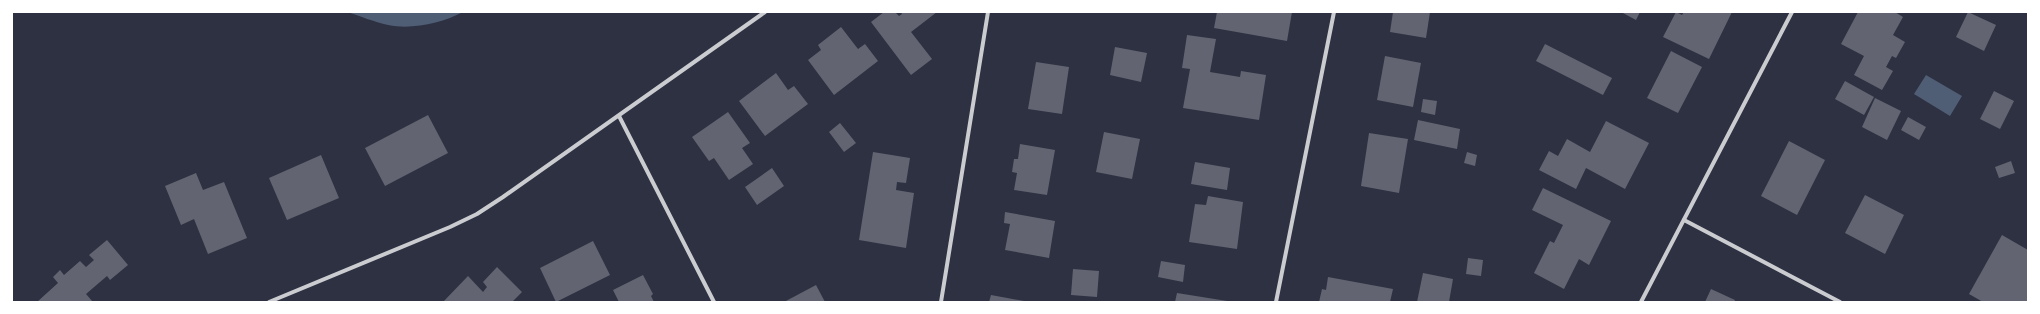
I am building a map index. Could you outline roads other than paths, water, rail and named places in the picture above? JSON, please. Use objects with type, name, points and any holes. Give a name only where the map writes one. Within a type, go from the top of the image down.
[{"type":"street","points":[[269,302],[450,227],[477,214],[619,116],[765,12]]},
{"type":"street","points":[[941,302],[988,12]]},
{"type":"street","points":[[1276,302],[1334,12]]},
{"type":"street","points":[[1641,302],[1792,12]]},
{"type":"street","points":[[619,116],[714,302]]},
{"type":"street","points":[[1684,220],[1840,302]]},
{"type":"water","points":[[347,12],[463,12],[436,22],[407,27],[383,24]]},
{"type":"water","points":[[1926,75],[1962,96],[1950,116],[1914,94]]}]
